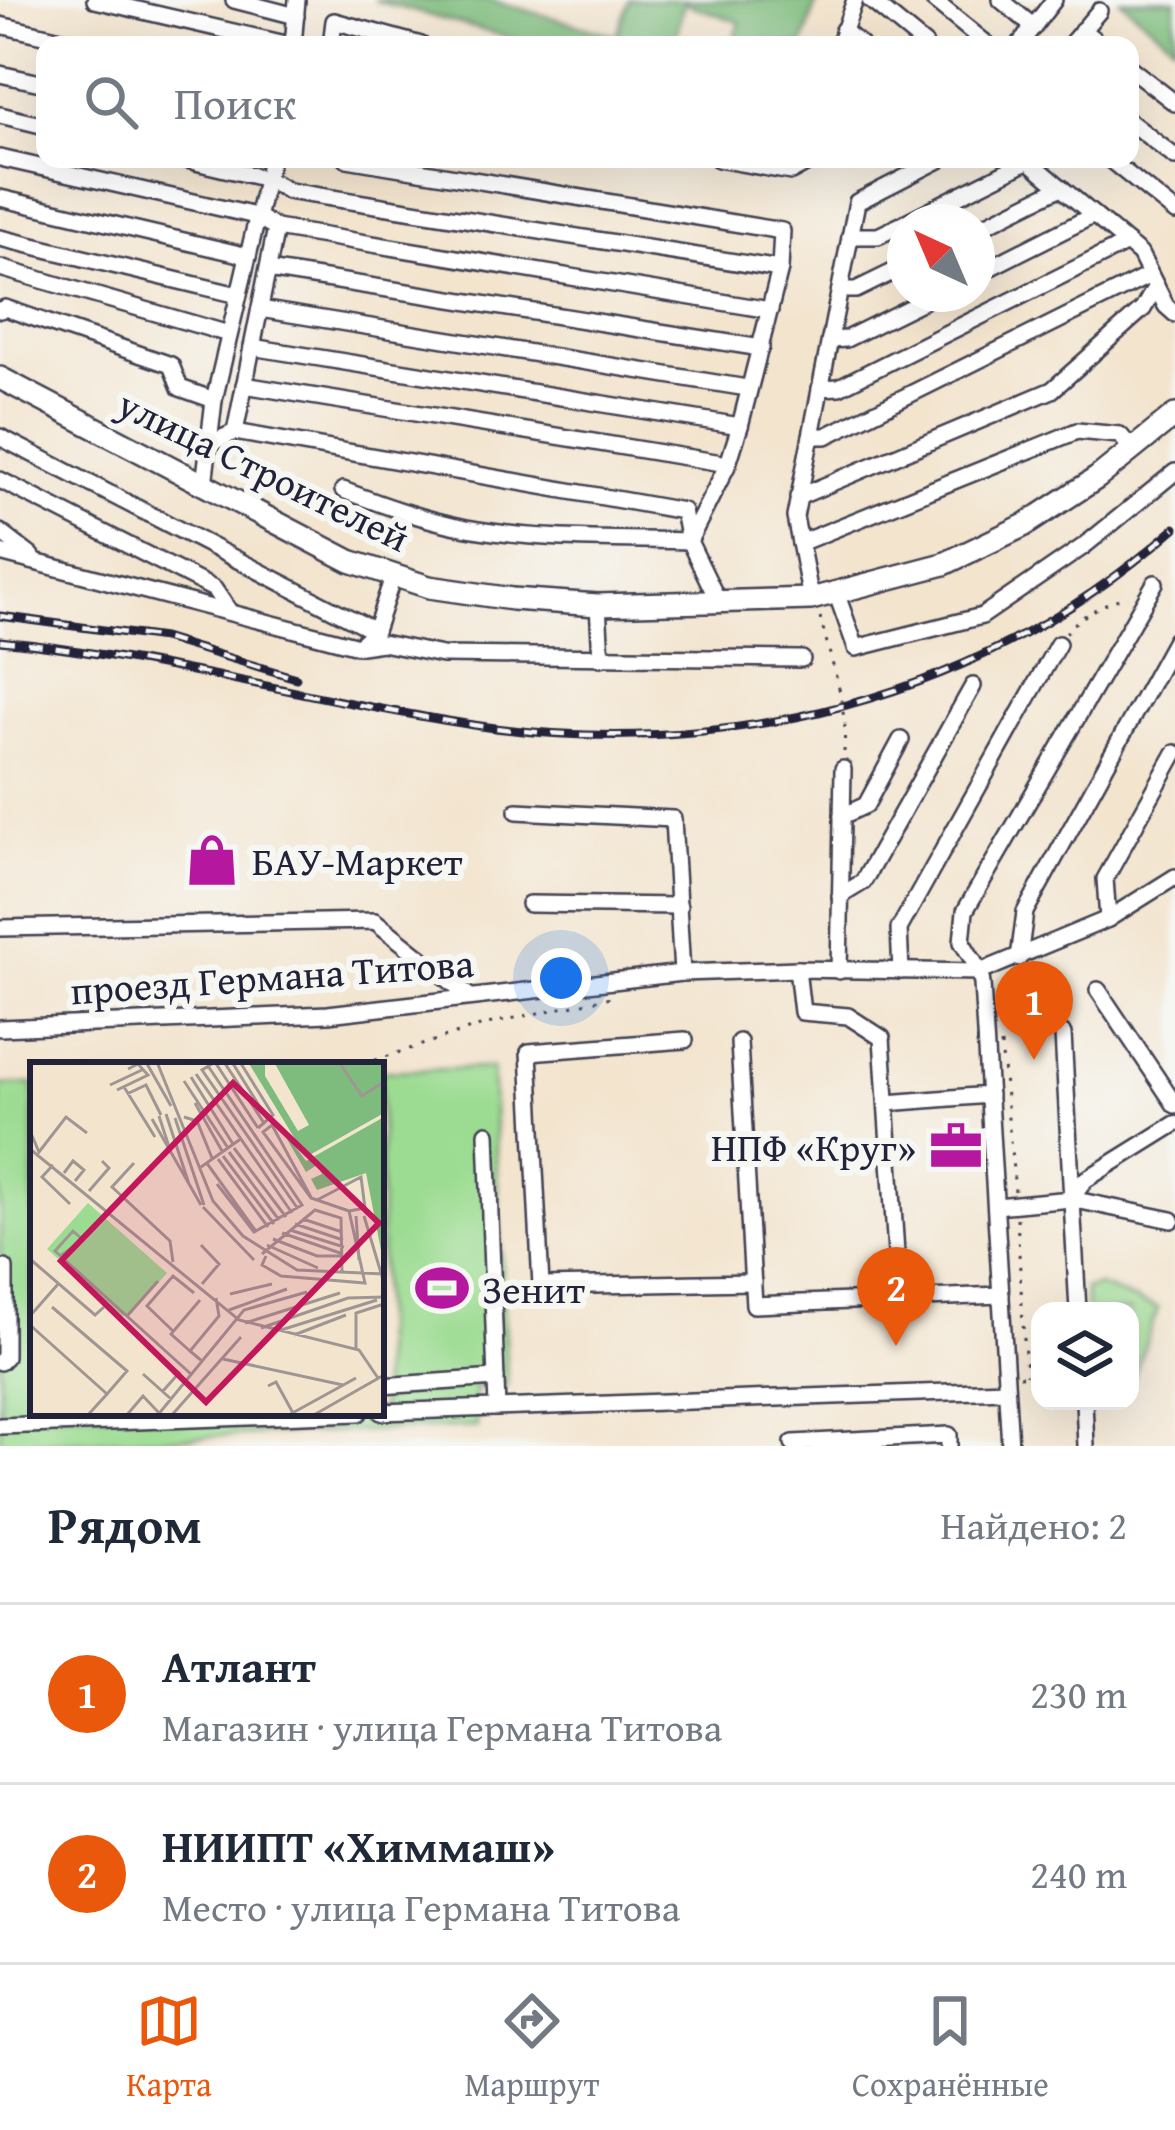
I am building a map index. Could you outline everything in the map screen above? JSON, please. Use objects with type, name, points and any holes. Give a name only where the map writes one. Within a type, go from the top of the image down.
[{"type":"main road","name":"улица Строителей","points":[[0,378],[350,561],[393,578],[512,599],[598,605],[811,599],[944,564],[1025,525],[1175,415]]},
{"type":"street","points":[[95,0],[253,36]]},
{"type":"street","points":[[234,0],[297,8]]},
{"type":"street","points":[[842,36],[855,0]]},
{"type":"street","points":[[870,0],[915,36]]},
{"type":"street","points":[[933,0],[977,36]]},
{"type":"street","points":[[1001,0],[1034,27]]},
{"type":"street","points":[[1026,36],[1054,0]]},
{"type":"street","points":[[1077,36],[1099,11]]},
{"type":"street","points":[[332,36],[334,21],[366,36]]},
{"type":"street","points":[[0,25],[48,36]]},
{"type":"street","points":[[1082,30],[1090,36]]},
{"type":"street","points":[[0,74],[36,83]]},
{"type":"street","points":[[1139,75],[1175,103]]},
{"type":"street","points":[[0,115],[36,124]]},
{"type":"street","points":[[1139,129],[1175,157]]},
{"type":"street","points":[[0,158],[36,166]]},
{"type":"street","points":[[44,168],[256,216],[276,228],[770,310]]},
{"type":"street","points":[[220,168],[266,179],[288,191],[780,269]]},
{"type":"street","points":[[204,484],[214,400],[269,168]]},
{"type":"street","points":[[401,168],[782,231],[780,269],[740,426],[728,464],[689,541]]},
{"type":"street","points":[[811,599],[794,517],[857,202],[923,168]]},
{"type":"street","points":[[941,204],[1012,168]]},
{"type":"street","points":[[1037,168],[1140,254],[1166,306],[1175,314]]},
{"type":"street","points":[[1120,168],[1175,212]]},
{"type":"street","points":[[995,221],[1060,187]]},
{"type":"street","points":[[0,198],[248,256]]},
{"type":"street","points":[[995,265],[1094,215]]},
{"type":"street","points":[[235,432],[276,228]]},
{"type":"street","points":[[850,236],[887,232]]},
{"type":"street","points":[[0,238],[238,295]]},
{"type":"street","points":[[820,388],[839,387],[1127,243]]},
{"type":"street","points":[[0,268],[229,334]]},
{"type":"street","points":[[268,270],[761,349]]},
{"type":"street","points":[[840,290],[856,290],[887,275]]},
{"type":"street","points":[[811,436],[826,436],[1153,280]]},
{"type":"street","points":[[798,497],[1052,390],[1143,309],[1153,280]]},
{"type":"street","points":[[260,309],[747,388]]},
{"type":"street","points":[[0,310],[89,334],[171,365],[180,388],[214,400]]},
{"type":"street","points":[[830,340],[846,339],[901,312]]},
{"type":"street","points":[[252,347],[740,426]]},
{"type":"street","points":[[244,385],[728,464]]},
{"type":"street","points":[[800,543],[1077,431],[1120,435],[1132,449]]},
{"type":"street","points":[[207,445],[235,432],[683,511],[689,541],[719,603]]},
{"type":"street","points":[[0,437],[375,632]]},
{"type":"street","points":[[837,595],[856,647],[982,616],[1084,546],[1175,472]]},
{"type":"street","points":[[0,480],[214,589],[229,611]]},
{"type":"street","points":[[343,490],[467,528],[557,538],[689,541]]},
{"type":"street","points":[[0,532],[36,560]]},
{"type":"street","points":[[0,553],[358,646],[382,643],[442,655],[802,659]]},
{"type":"street","points":[[358,646],[375,632],[393,578]]},
{"type":"street","points":[[1010,1446],[980,972],[962,942],[965,911],[1150,590]]},
{"type":"street","points":[[598,605],[601,658]]},
{"type":"street","points":[[1019,958],[1024,912],[1175,640]]},
{"type":"street","points":[[902,971],[899,929],[1058,644]]},
{"type":"street","points":[[840,896],[863,882],[973,686]]},
{"type":"street","points":[[842,816],[866,805],[901,740]]},
{"type":"street","points":[[1108,919],[1105,879],[1175,753]]},
{"type":"street","points":[[839,971],[843,769]]},
{"type":"street","points":[[517,811],[673,819],[682,973]]},
{"type":"street","points":[[980,972],[1108,919],[1175,877]]},
{"type":"street","points":[[529,904],[679,905]]},
{"type":"street","points":[[0,928],[375,921],[470,996]]},
{"type":"street","points":[[797,969],[802,1012],[848,1016],[882,1038],[899,1299]]},
{"type":"street","name":"проезд Германа Титова","points":[[0,1028],[328,1014],[682,973],[797,969],[980,972]]},
{"type":"street","points":[[1098,990],[1175,1105]]},
{"type":"street","points":[[1064,1034],[1077,1302]]},
{"type":"street","points":[[685,1040],[529,1052],[541,1286],[753,1282]]},
{"type":"street","points":[[739,1042],[754,1305],[1001,1295]]},
{"type":"street","points":[[887,1103],[989,1096]]},
{"type":"street","points":[[1071,1199],[1085,1180],[1175,1124]]},
{"type":"street","points":[[487,1133],[497,1408]]},
{"type":"street","points":[[996,1206],[1071,1199],[1172,1220]]},
{"type":"street","points":[[0,1268],[4,1268],[5,1358],[0,1362]]},
{"type":"street","points":[[384,1386],[496,1378]]},
{"type":"street","points":[[384,1412],[1006,1390]]},
{"type":"street","points":[[1084,1410],[1086,1446]]},
{"type":"street","points":[[0,1426],[276,1416]]},
{"type":"street","points":[[793,1443],[949,1435],[949,1446]]},
{"type":"path","points":[[1058,644],[1074,620],[1120,596],[1150,590]]},
{"type":"path","points":[[811,599],[824,623],[839,688],[845,724],[843,769]]},
{"type":"path","points":[[333,1062],[376,1060],[483,1025],[619,995]]},
{"type":"path","points":[[1000,1028],[1016,1204],[1022,1376],[1031,1375]]},
{"type":"green space","points":[[373,0],[490,0],[617,36],[503,36]]},
{"type":"green space","points":[[629,0],[817,0],[806,36],[735,36],[740,22],[684,3],[676,36],[617,36]]},
{"type":"green space","points":[[1120,0],[1175,0],[1175,45]]},
{"type":"green space","name":"Зенит","points":[[492,1068],[507,1385],[475,1388],[477,1427],[0,1444],[0,1085],[30,1084],[30,1416],[384,1416],[384,1071]]},
{"type":"green space","points":[[1098,1286],[1158,1308],[1139,1362],[1139,1302],[1086,1302],[1085,1289]]},
{"type":"railway","points":[[0,641],[119,658],[473,725],[568,734],[663,734],[756,724],[847,705],[935,676],[1019,637],[1100,587],[1175,528]]},
{"type":"railway","points":[[0,616],[163,638],[296,678]]},
{"type":"place","name":"БАУ-Маркет","points":[[212,860]]},
{"type":"place","name":"Атлант","points":[[1034,1060]]},
{"type":"place","name":"НПФ «Круг»","points":[[956,1146]]},
{"type":"place","name":"Зенит","points":[[442,1288]]},
{"type":"place","name":"НИИПТ «Химмаш»","points":[[896,1346]]}]
